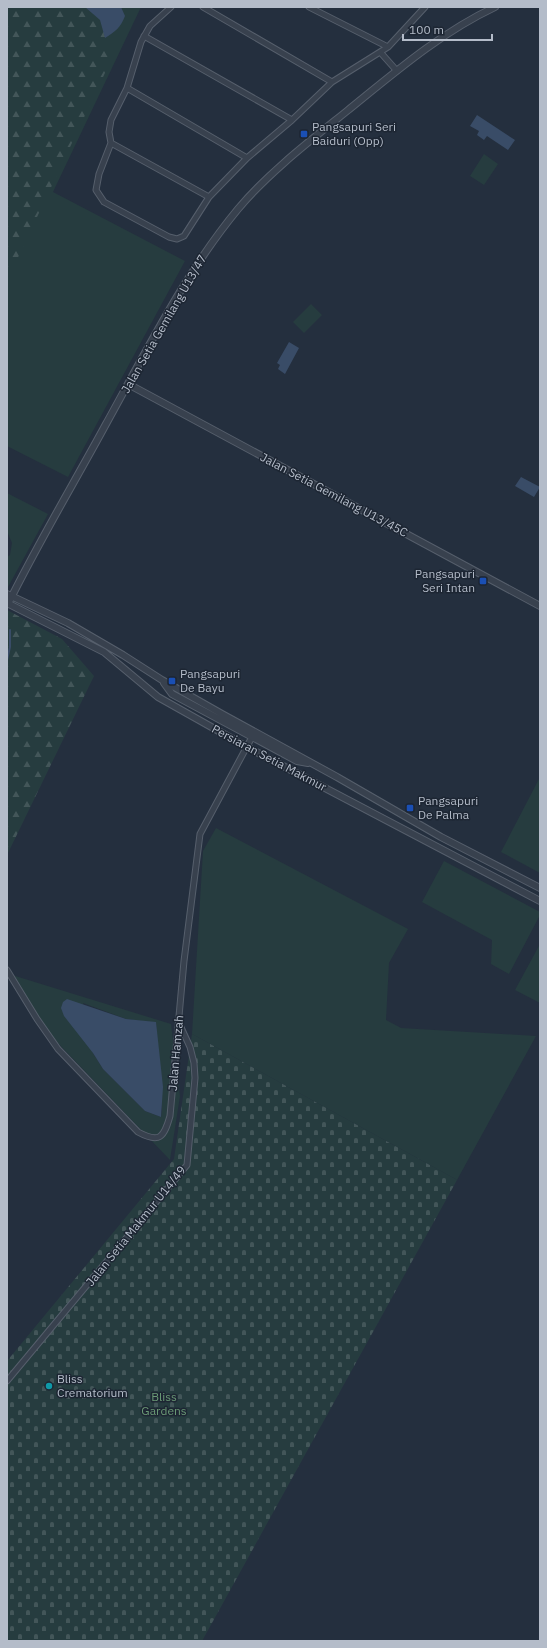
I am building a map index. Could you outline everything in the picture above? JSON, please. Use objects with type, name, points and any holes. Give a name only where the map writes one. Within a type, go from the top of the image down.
[{"type":"street","points":[[171,7],[150,26],[144,36],[127,88],[111,120],[109,132],[111,143],[96,183],[96,190],[104,202],[169,237],[178,239],[184,236],[208,197],[247,158],[292,120],[332,82],[381,53],[425,7]]},
{"type":"street","points":[[203,7],[332,82]]},
{"type":"street","points":[[309,7],[388,47]]},
{"type":"street","name":"Jalan Setia Gemilang U13/47","points":[[8,603],[10,595],[184,284],[238,208],[314,137],[397,71],[448,32],[471,18],[495,7]]},
{"type":"street","points":[[144,36],[292,120]]},
{"type":"street","points":[[381,53],[397,71]]},
{"type":"street","points":[[127,88],[247,158]]},
{"type":"street","points":[[111,143],[208,197]]},
{"type":"street","name":"Jalan Setia Gemilang U13/45C","points":[[128,384],[540,606]]},
{"type":"street","name":"Persiaran Setia Makmur","points":[[10,595],[68,622],[162,680],[312,763],[441,837],[540,888]]},
{"type":"street","name":"Persiaran Setia Makmur","points":[[8,603],[104,652],[158,697],[247,746],[540,901]]},
{"type":"street","points":[[162,680],[172,694],[296,762],[312,763]]},
{"type":"street","name":"Jalan Hamzah","points":[[7,970],[58,1050],[138,1132],[149,1138],[158,1138],[163,1134],[170,1116],[184,961],[200,834],[252,737]]},
{"type":"street","name":"Jalan Setia Makmur U14/49","points":[[7,1381],[187,1165],[195,1078],[194,1063],[190,1047],[179,1022]]},
{"type":"green space","points":[[7,7],[141,7],[53,192],[185,261],[68,477],[7,446]]},
{"type":"green space","points":[[7,7],[85,7],[100,20],[112,58],[13,268],[7,275]]},
{"type":"green space","points":[[484,154],[498,164],[484,185],[470,176]]},
{"type":"green space","points":[[311,304],[322,315],[304,333],[293,322]]},
{"type":"green space","points":[[7,493],[48,514],[8,587],[7,557],[10,555],[12,543],[7,531]]},
{"type":"green space","points":[[7,610],[62,639],[94,676],[7,855]]},
{"type":"green space","points":[[540,777],[540,873],[501,852]]},
{"type":"green space","points":[[216,828],[408,929],[389,963],[386,1020],[401,1028],[536,1036],[457,1180],[192,1034],[203,851]]},
{"type":"green space","points":[[444,861],[540,912],[540,915],[509,974],[491,964],[492,940],[422,902]]},
{"type":"green space","points":[[540,944],[540,1003],[515,990]]},
{"type":"green space","points":[[12,975],[171,1024],[180,1096],[170,1160],[53,1038]],"holes":[[[83,1003],[126,1019],[156,1023],[162,1109],[161,1117],[145,1111],[103,1069],[93,1053]]]},
{"type":"green space","name":"Bliss Gardens","points":[[192,1034],[457,1180],[202,1641],[7,1641],[7,1361],[174,1159]]},
{"type":"water","points":[[85,7],[121,7],[125,16],[117,29],[105,38],[100,20]]},
{"type":"water","points":[[477,115],[515,140],[508,150],[487,136],[484,140],[477,135],[479,131],[470,126]]},
{"type":"water","points":[[289,342],[299,348],[285,374],[278,369],[280,365],[277,363]]},
{"type":"water","points":[[521,477],[540,487],[534,497],[515,486]]},
{"type":"water","points":[[67,999],[126,1019],[156,1022],[163,1087],[161,1117],[145,1111],[103,1069],[93,1053],[64,1016],[61,1008],[63,1002]]},
{"type":"waterway","points":[[7,660],[10,647],[10,630]]},
{"type":"place","name":"Pangsapuri Seri Baiduri (Opp)","points":[[304,134]]},
{"type":"place","name":"Pangsapuri Seri Intan","points":[[483,581]]},
{"type":"place","name":"Pangsapuri De Bayu","points":[[172,681]]},
{"type":"place","name":"Pangsapuri De Palma","points":[[410,808]]},
{"type":"place","name":"Bliss Crematorium","points":[[49,1386]]}]
